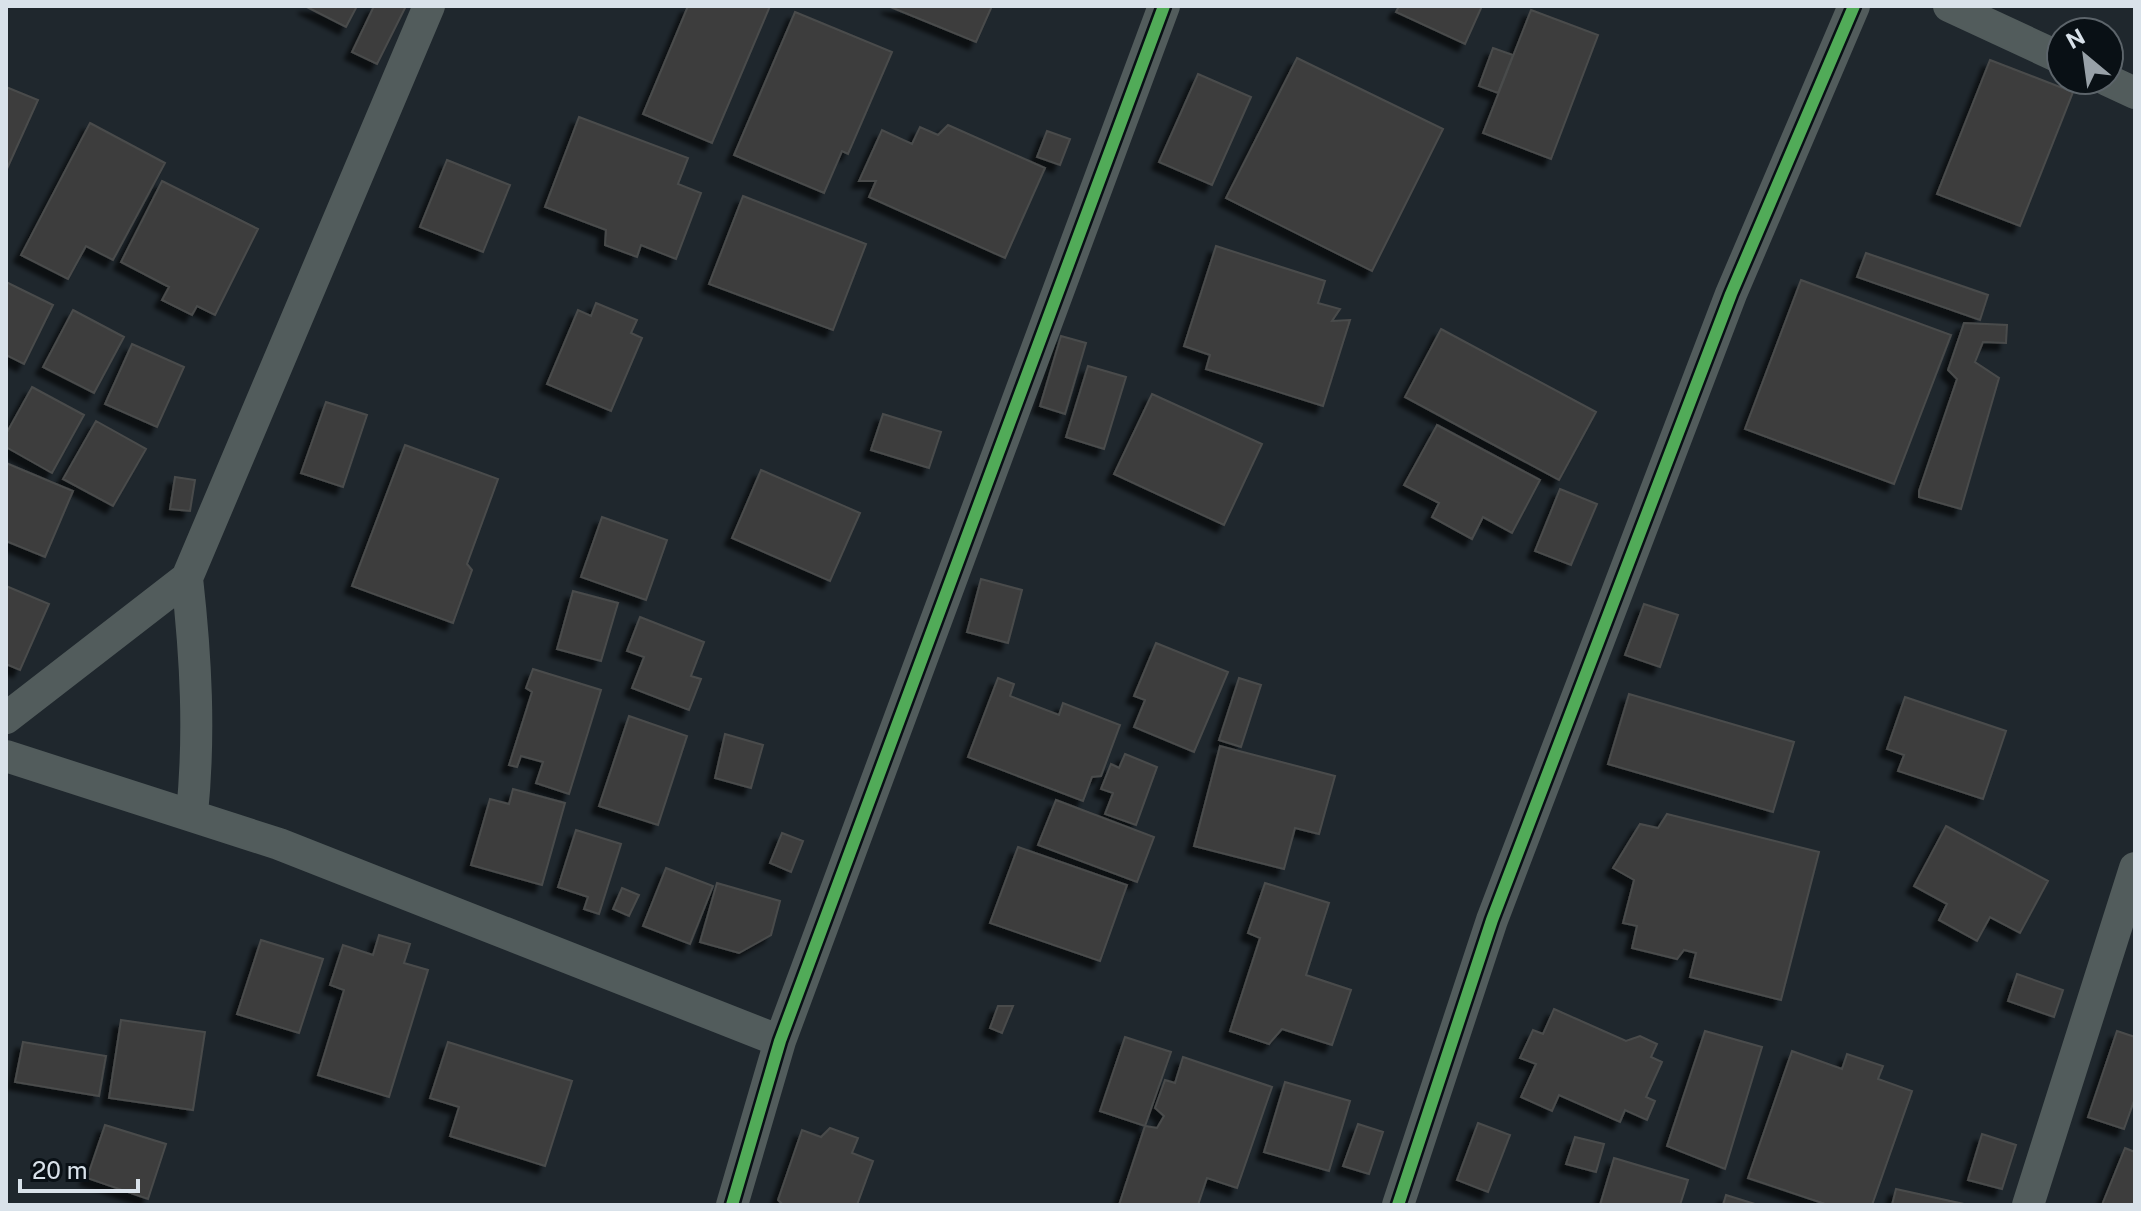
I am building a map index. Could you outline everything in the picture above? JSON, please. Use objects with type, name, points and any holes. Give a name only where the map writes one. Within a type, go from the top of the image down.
[{"type":"street","points":[[6,718],[187,578],[429,6]]},
{"type":"street","points":[[732,1205],[780,1041],[1164,6]]},
{"type":"street","points":[[1398,1205],[1498,905],[1731,294],[1854,6]]},
{"type":"street","points":[[1949,6],[2045,51]]},
{"type":"street","points":[[187,578],[196,656],[199,746],[192,814]]},
{"type":"street","points":[[6,756],[76,782],[192,814],[380,883],[780,1041]]},
{"type":"street","points":[[2028,1205],[2129,906],[2135,868]]},
{"type":"building","points":[[305,6],[357,6],[346,27]]},
{"type":"building","points":[[374,6],[406,6],[377,64],[352,52]]},
{"type":"building","points":[[688,6],[770,6],[712,143],[643,114]]},
{"type":"building","points":[[888,6],[992,6],[976,42]]},
{"type":"building","points":[[1399,6],[1482,6],[1465,44],[1396,12]]},
{"type":"building","points":[[1531,10],[1598,35],[1551,159],[1483,133]]},
{"type":"building","points":[[795,12],[892,52],[848,154],[842,151],[824,193],[734,155]]},
{"type":"building","points":[[1493,48],[1513,55],[1498,93],[1479,86]]},
{"type":"building","points":[[1297,58],[1443,129],[1372,271],[1226,198]]},
{"type":"building","points":[[1990,60],[2045,81],[2045,96],[2071,96],[2020,226],[1937,194]]},
{"type":"building","points":[[1198,74],[1251,97],[1212,185],[1159,162]]},
{"type":"building","points":[[6,87],[38,100],[6,171]]},
{"type":"building","points":[[579,117],[688,158],[678,184],[701,193],[676,259],[641,245],[637,257],[605,245],[606,230],[545,207]]},
{"type":"building","points":[[90,123],[165,163],[113,260],[86,246],[68,279],[21,255]]},
{"type":"building","points":[[948,125],[1045,168],[1005,258],[869,197],[876,181],[859,181],[882,130],[912,144],[920,127],[938,135]]},
{"type":"building","points":[[1047,131],[1070,139],[1060,165],[1037,157]]},
{"type":"building","points":[[447,160],[510,185],[483,252],[420,227]]},
{"type":"building","points":[[162,181],[258,229],[215,315],[197,306],[192,315],[162,300],[169,287],[121,262]]},
{"type":"building","points":[[743,196],[866,244],[833,330],[709,284]]},
{"type":"building","points":[[1216,246],[1325,281],[1318,303],[1340,309],[1332,321],[1350,320],[1323,406],[1206,369],[1210,355],[1184,346]]},
{"type":"building","points":[[1866,253],[1988,295],[1980,320],[1857,277]]},
{"type":"building","points":[[1801,280],[1951,335],[1894,484],[1745,429]]},
{"type":"building","points":[[6,282],[53,305],[24,364],[6,355]]},
{"type":"building","points":[[596,303],[637,320],[631,333],[642,338],[611,411],[547,384],[578,310],[591,316]]},
{"type":"building","points":[[73,310],[124,337],[94,393],[43,367]]},
{"type":"building","points":[[1964,323],[2007,325],[2006,343],[1983,342],[1975,362],[1999,378],[1961,509],[1919,497],[1919,491],[1957,379],[1948,370]]},
{"type":"building","points":[[1441,329],[1596,412],[1559,480],[1405,397]]},
{"type":"building","points":[[1061,336],[1086,343],[1065,414],[1040,406]]},
{"type":"building","points":[[132,344],[184,367],[157,427],[105,404]]},
{"type":"building","points":[[1088,366],[1126,377],[1104,449],[1066,437]]},
{"type":"building","points":[[32,387],[84,415],[52,473],[6,447],[6,434]]},
{"type":"building","points":[[1152,394],[1262,444],[1224,525],[1114,474]]},
{"type":"building","points":[[326,402],[367,415],[343,487],[301,473]]},
{"type":"building","points":[[883,414],[941,432],[929,468],[871,450]]},
{"type":"building","points":[[96,421],[146,449],[113,506],[63,479]]},
{"type":"building","points":[[1437,425],[1540,480],[1512,533],[1483,517],[1472,539],[1432,517],[1439,503],[1404,485]]},
{"type":"building","points":[[405,445],[498,479],[467,564],[472,570],[453,623],[352,586]]},
{"type":"building","points":[[6,463],[73,491],[45,557],[6,541]]},
{"type":"building","points":[[761,470],[860,513],[830,581],[732,538]]},
{"type":"building","points":[[175,477],[195,480],[190,511],[170,509]]},
{"type":"building","points":[[1560,489],[1597,504],[1571,565],[1535,551]]},
{"type":"building","points":[[602,517],[667,540],[646,600],[581,577]]},
{"type":"building","points":[[981,579],[1022,590],[1008,643],[967,632]]},
{"type":"building","points":[[6,586],[49,604],[20,670],[6,664]]},
{"type":"building","points":[[573,591],[618,603],[601,661],[557,649]]},
{"type":"building","points":[[1644,604],[1678,615],[1660,667],[1625,655]]},
{"type":"building","points":[[640,617],[704,642],[691,676],[701,679],[689,710],[632,688],[644,657],[627,651]]},
{"type":"building","points":[[1156,643],[1228,672],[1194,752],[1134,727],[1145,700],[1134,696]]},
{"type":"building","points":[[533,669],[601,690],[569,794],[536,783],[543,762],[521,756],[517,767],[509,765],[532,692],[526,688]]},
{"type":"building","points":[[998,678],[1014,684],[1010,696],[1059,715],[1063,703],[1120,725],[1101,776],[1092,777],[1083,801],[968,757]]},
{"type":"building","points":[[1239,678],[1261,685],[1241,747],[1219,740]]},
{"type":"building","points":[[1629,694],[1794,742],[1773,812],[1608,764]]},
{"type":"building","points":[[1905,697],[2006,731],[1983,799],[1898,771],[1904,755],[1887,749]]},
{"type":"building","points":[[629,716],[687,736],[658,825],[599,806]]},
{"type":"building","points":[[725,734],[763,745],[751,788],[715,778]]},
{"type":"building","points":[[1220,746],[1335,776],[1319,834],[1295,828],[1284,869],[1194,846]]},
{"type":"building","points":[[1125,754],[1157,767],[1136,825],[1105,814],[1113,793],[1101,789],[1111,764],[1119,768]]},
{"type":"building","points":[[513,789],[565,803],[542,885],[471,865],[490,799],[509,804]]},
{"type":"building","points":[[1056,800],[1154,837],[1137,882],[1038,845]]},
{"type":"building","points":[[1667,814],[1819,852],[1781,1000],[1690,977],[1696,953],[1684,950],[1677,959],[1632,948],[1637,926],[1623,923],[1634,880],[1613,868],[1640,824],[1658,828]]},
{"type":"building","points":[[1946,826],[2048,881],[2020,933],[1990,917],[1977,941],[1939,920],[1947,904],[1914,886]]},
{"type":"building","points":[[576,830],[621,844],[599,914],[584,909],[588,897],[558,887]]},
{"type":"building","points":[[782,833],[803,841],[791,872],[770,863]]},
{"type":"building","points":[[1018,847],[1127,885],[1100,961],[990,923]]},
{"type":"building","points":[[666,868],[713,886],[690,944],[643,926]]},
{"type":"building","points":[[717,883],[780,901],[771,935],[739,953],[700,942]]},
{"type":"building","points":[[1265,883],[1329,903],[1306,975],[1351,990],[1332,1045],[1282,1029],[1269,1044],[1230,1031],[1260,938],[1248,933]]},
{"type":"building","points":[[622,888],[639,895],[629,916],[613,909]]},
{"type":"building","points":[[379,935],[410,944],[404,963],[428,970],[389,1097],[318,1075],[344,990],[330,985],[343,945],[373,955]]},
{"type":"building","points":[[261,940],[323,959],[299,1033],[237,1014]]},
{"type":"building","points":[[2017,974],[2063,990],[2054,1017],[2008,1001]]},
{"type":"building","points":[[998,1006],[1013,1006],[1002,1033],[990,1028]]},
{"type":"building","points":[[1554,1009],[1626,1041],[1640,1036],[1657,1044],[1651,1057],[1662,1062],[1646,1097],[1655,1101],[1647,1120],[1625,1110],[1620,1122],[1559,1095],[1552,1111],[1521,1097],[1536,1064],[1520,1058],[1533,1030],[1543,1034]]},
{"type":"building","points":[[121,1020],[205,1032],[193,1110],[109,1098]]},
{"type":"building","points":[[1705,1031],[1762,1047],[1725,1169],[1667,1146]]},
{"type":"building","points":[[2117,1031],[2135,1037],[2135,1098],[2124,1129],[2088,1117]]},
{"type":"building","points":[[1125,1037],[1171,1052],[1145,1126],[1100,1111]]},
{"type":"building","points":[[23,1042],[106,1056],[99,1096],[15,1082]]},
{"type":"building","points":[[448,1042],[572,1081],[545,1166],[450,1136],[459,1107],[430,1098]]},
{"type":"building","points":[[1792,1051],[1842,1069],[1847,1054],[1883,1066],[1878,1079],[1912,1091],[1872,1205],[1828,1205],[1748,1178]]},
{"type":"building","points":[[1183,1057],[1272,1087],[1237,1188],[1207,1178],[1198,1205],[1119,1205],[1145,1126],[1157,1128],[1164,1116],[1155,1108],[1165,1080],[1175,1083]]},
{"type":"building","points":[[1285,1082],[1350,1101],[1329,1171],[1264,1152]]},
{"type":"building","points":[[1478,1123],[1510,1135],[1488,1192],[1457,1180]]},
{"type":"building","points":[[1358,1124],[1383,1132],[1369,1174],[1343,1166]]},
{"type":"building","points":[[105,1125],[166,1144],[148,1199],[87,1178]]},
{"type":"building","points":[[830,1128],[858,1138],[852,1153],[873,1161],[857,1205],[783,1205],[778,1200],[802,1130],[821,1137]]},
{"type":"building","points":[[1982,1134],[2016,1145],[2002,1189],[1968,1180]]},
{"type":"building","points":[[1575,1137],[1604,1144],[1596,1172],[1566,1164]]},
{"type":"building","points":[[2125,1148],[2135,1152],[2135,1205],[2102,1205]]},
{"type":"building","points":[[1614,1158],[1688,1180],[1680,1205],[1600,1205]]},
{"type":"building","points":[[1896,1189],[1964,1204],[1892,1205]]},
{"type":"building","points":[[1726,1195],[1758,1205],[1723,1205]]},
{"type":"cycle path","points":[[732,1205],[780,1041],[1164,6]]},
{"type":"cycle path","points":[[1398,1205],[1492,920],[1731,294],[1854,6]]}]
